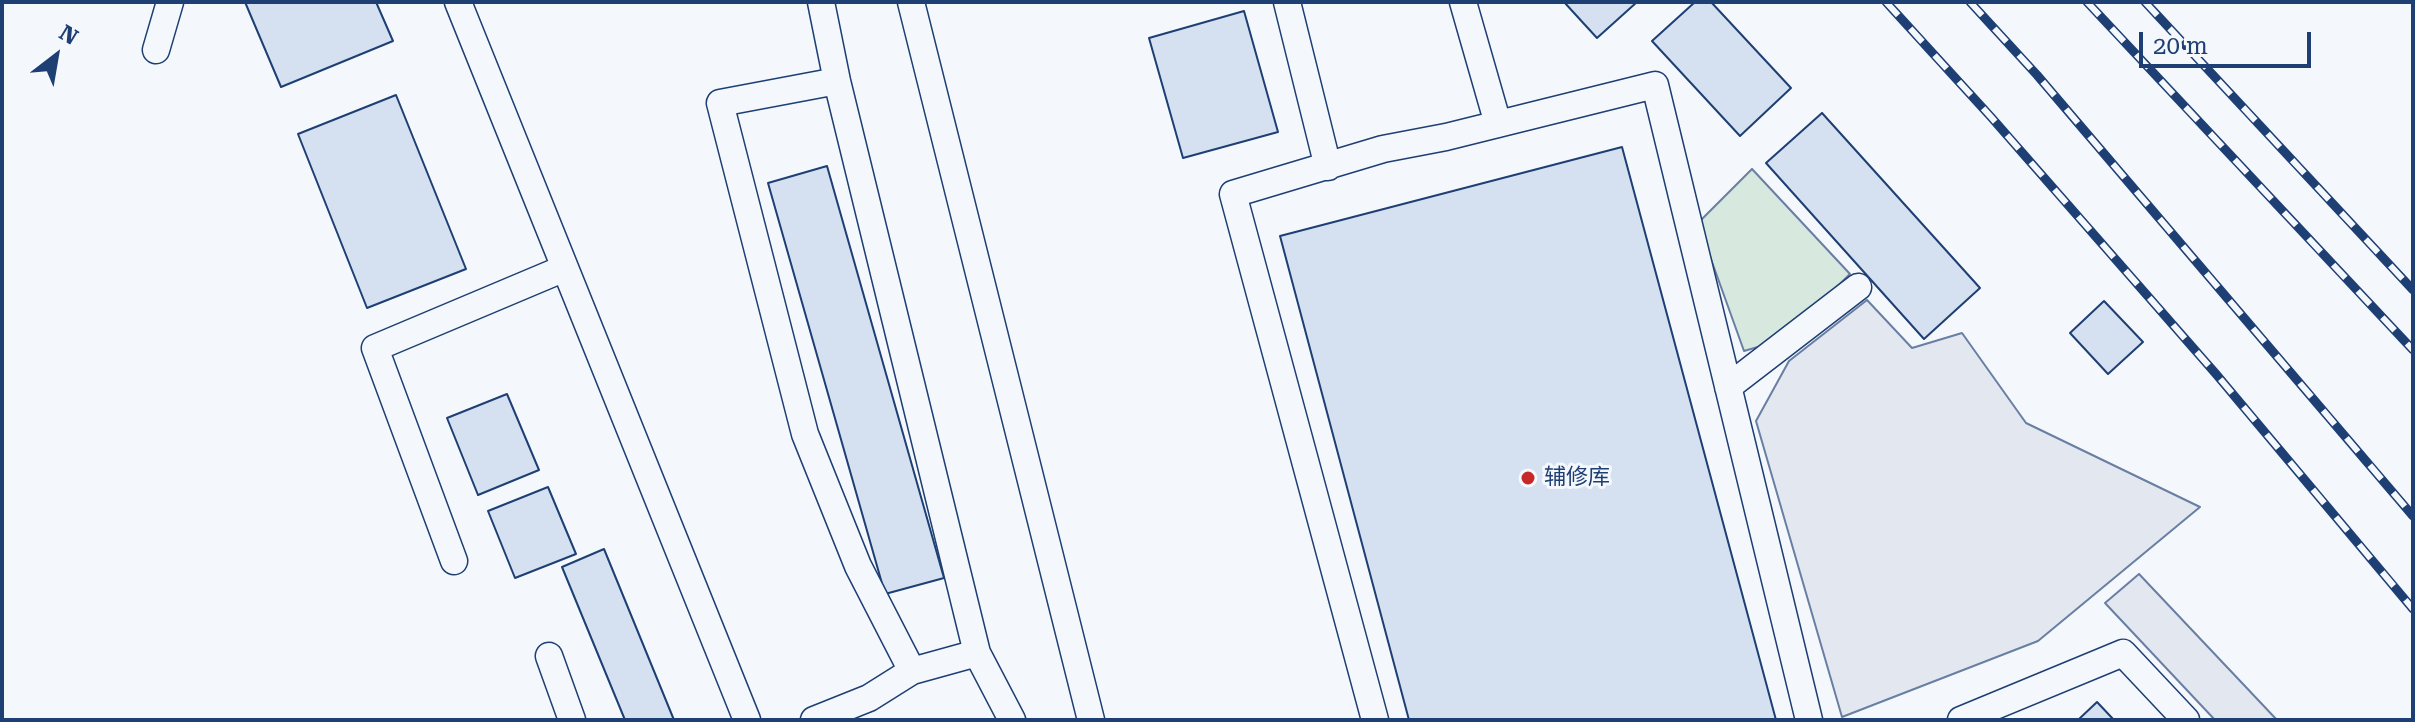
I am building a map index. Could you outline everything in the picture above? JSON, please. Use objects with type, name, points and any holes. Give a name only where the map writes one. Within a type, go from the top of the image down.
[{"type":"lane","points":[[156,50],[170,2]]},
{"type":"lane","points":[[458,2],[747,720]]},
{"type":"lane","points":[[821,2],[837,81],[977,653],[1012,720]]},
{"type":"lane","points":[[911,2],[1091,720]]},
{"type":"lane","points":[[1287,2],[1328,167]]},
{"type":"lane","points":[[1463,2],[1498,124]]},
{"type":"lane","points":[[837,81],[720,103],[805,434],[858,566],[912,671]]},
{"type":"lane","points":[[1375,720],[1233,194],[1383,149],[1655,85],[1809,720]]},
{"type":"lane","points":[[454,561],[375,348],[565,268]]},
{"type":"lane","points":[[1728,387],[1858,287]]},
{"type":"lane","points":[[814,720],[869,698],[912,671],[977,653]]},
{"type":"lane","points":[[1961,720],[2123,653],[2186,720]]},
{"type":"lane","points":[[549,656],[572,720]]},
{"type":"shaded area","points":[[1752,169],[1850,274],[1782,340],[1744,351],[1698,223]]},
{"type":"shaded area","points":[[1867,300],[1912,348],[1962,333],[2026,423],[2200,507],[2038,641],[1842,717],[1756,421],[1789,361]]},
{"type":"shaded area","points":[[2139,574],[2277,720],[2215,720],[2105,603]]},
{"type":"building","points":[[245,2],[376,2],[393,41],[281,87]]},
{"type":"building","points":[[1564,2],[1637,2],[1597,38]]},
{"type":"building","points":[[1695,2],[1711,2],[1791,88],[1740,136],[1652,41]]},
{"type":"building","points":[[1244,11],[1278,132],[1183,158],[1149,38]]},
{"type":"building","points":[[396,95],[466,269],[367,308],[298,134]]},
{"type":"building","points":[[1822,113],[1980,288],[1924,339],[1766,163]]},
{"type":"building","name":"辅修库","points":[[1622,147],[1776,720],[1409,720],[1280,236]]},
{"type":"building","points":[[827,166],[944,578],[885,594],[768,183]]},
{"type":"building","points":[[2104,301],[2143,342],[2108,374],[2070,333]]},
{"type":"building","points":[[507,394],[539,470],[478,495],[447,418]]},
{"type":"building","points":[[548,487],[576,554],[515,578],[488,511]]},
{"type":"building","points":[[604,549],[674,720],[625,720],[562,567]]},
{"type":"building","points":[[2097,702],[2114,720],[2078,720]]},
{"type":"railway","points":[[1886,2],[2216,374],[2413,609]]},
{"type":"railway","points":[[1970,2],[2037,75],[2413,516]]},
{"type":"railway","points":[[2087,2],[2413,350]]},
{"type":"railway","points":[[2145,2],[2413,290]]},
{"type":"place","name":"辅修库","points":[[1528,478]]}]
